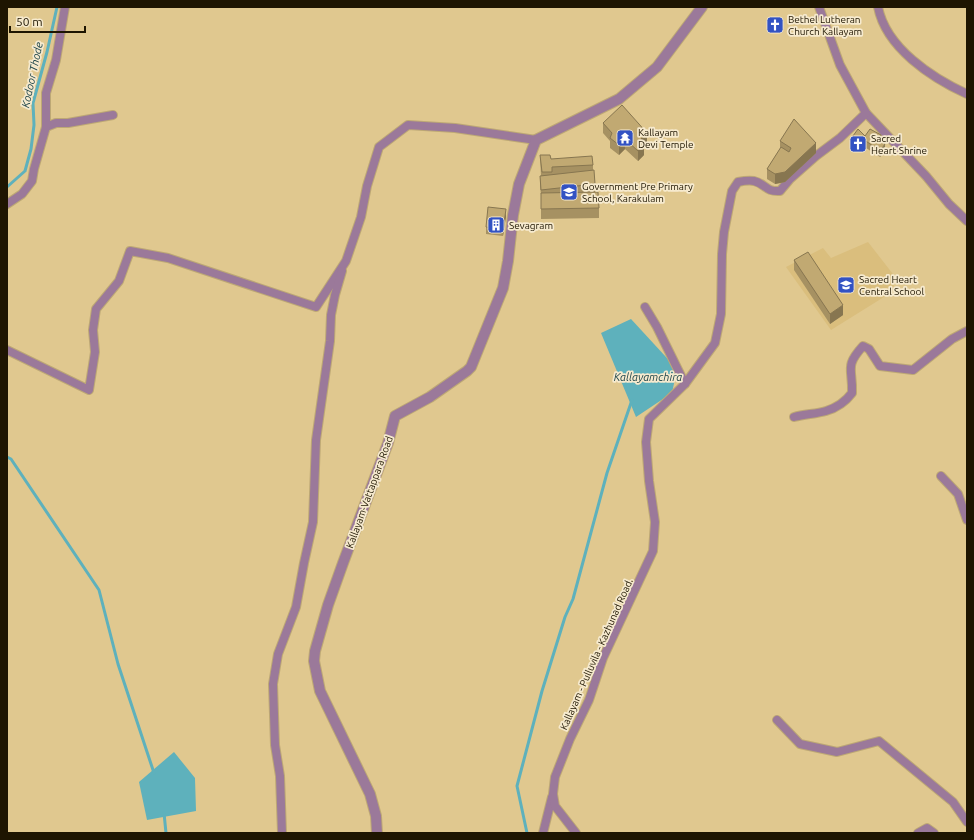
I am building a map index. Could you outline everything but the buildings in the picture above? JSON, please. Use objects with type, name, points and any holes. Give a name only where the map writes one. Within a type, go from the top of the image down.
[{"type":"street","points":[[7,204],[22,194],[32,181],[34,168],[46,127],[46,93],[56,60],[65,7]]},
{"type":"street","points":[[282,833],[280,776],[275,745],[273,684],[278,654],[296,607],[313,522],[316,440],[330,341],[331,315],[335,295],[361,217],[367,186],[379,148],[408,125],[455,128],[536,140],[619,99],[657,67],[702,7]]},
{"type":"street","points":[[819,7],[840,66],[866,113],[926,176],[949,204],[967,221]]},
{"type":"street","points":[[878,7],[888,33],[895,42],[929,74],[967,94]]},
{"type":"street","name":"Kallayam - Pulluvila - Kazhunad Road.","points":[[543,833],[553,796],[556,777],[570,739],[589,700],[603,658],[654,551],[655,522],[649,481],[646,442],[650,419],[685,384],[714,343],[721,314],[721,268],[724,232],[732,191],[738,182],[755,181],[772,191],[780,191],[790,179],[816,156],[840,138],[866,113]]},
{"type":"street","points":[[46,127],[56,123],[68,123],[113,115]]},
{"type":"street","name":"Kallayam-Vattappara Road","points":[[377,833],[376,816],[370,794],[320,691],[314,661],[315,651],[342,563],[388,443],[395,416],[430,397],[467,371],[471,367],[480,348],[503,288],[508,262],[513,215],[519,184],[536,140]]},
{"type":"street","points":[[7,350],[89,390],[95,352],[93,330],[96,309],[119,281],[130,251],[168,258],[316,307],[346,261]]},
{"type":"street","points":[[645,307],[657,327],[685,384]]},
{"type":"street","points":[[794,417],[826,411],[846,401],[852,393],[850,365],[854,356],[863,346],[868,349],[880,366],[913,370],[952,338],[967,331]]},
{"type":"street","points":[[941,476],[958,494],[967,520]]},
{"type":"street","points":[[777,720],[800,744],[837,752],[879,741],[953,802],[967,822]]},
{"type":"street","points":[[553,796],[554,806],[576,833]]},
{"type":"street","points":[[918,833],[927,828],[934,833]]},
{"type":"shaded area","name":"Sacred Heart Central School","points":[[868,242],[896,278],[892,292],[831,330],[786,267],[823,248],[831,258]]},
{"type":"water","name":"Kallayamchira","points":[[631,319],[677,369],[672,393],[636,417],[601,333]]},
{"type":"water","points":[[174,752],[195,778],[196,811],[147,820],[139,782]]},
{"type":"waterway","name":"Kodoor Thode","points":[[7,187],[25,171],[31,149],[34,125],[33,103],[47,52],[57,7]]},
{"type":"waterway","points":[[527,833],[517,786],[542,691],[565,617],[573,599],[607,473],[632,400]]},
{"type":"waterway","points":[[7,457],[11,459],[99,590],[118,664],[154,773]]},
{"type":"waterway","points":[[164,813],[166,833]]},
{"type":"place","name":"Bethel Lutheran Church Kallayam","points":[[775,25]]},
{"type":"place","name":"Kallayam Devi Temple","points":[[625,138]]},
{"type":"place","name":"Sacred Heart Shrine","points":[[858,144]]},
{"type":"place","name":"Government Pre Primary School, Karakulam","points":[[569,192]]},
{"type":"place","name":"Sevagram","points":[[496,225]]},
{"type":"place","name":"Sacred Heart Central School","points":[[846,285]]}]
